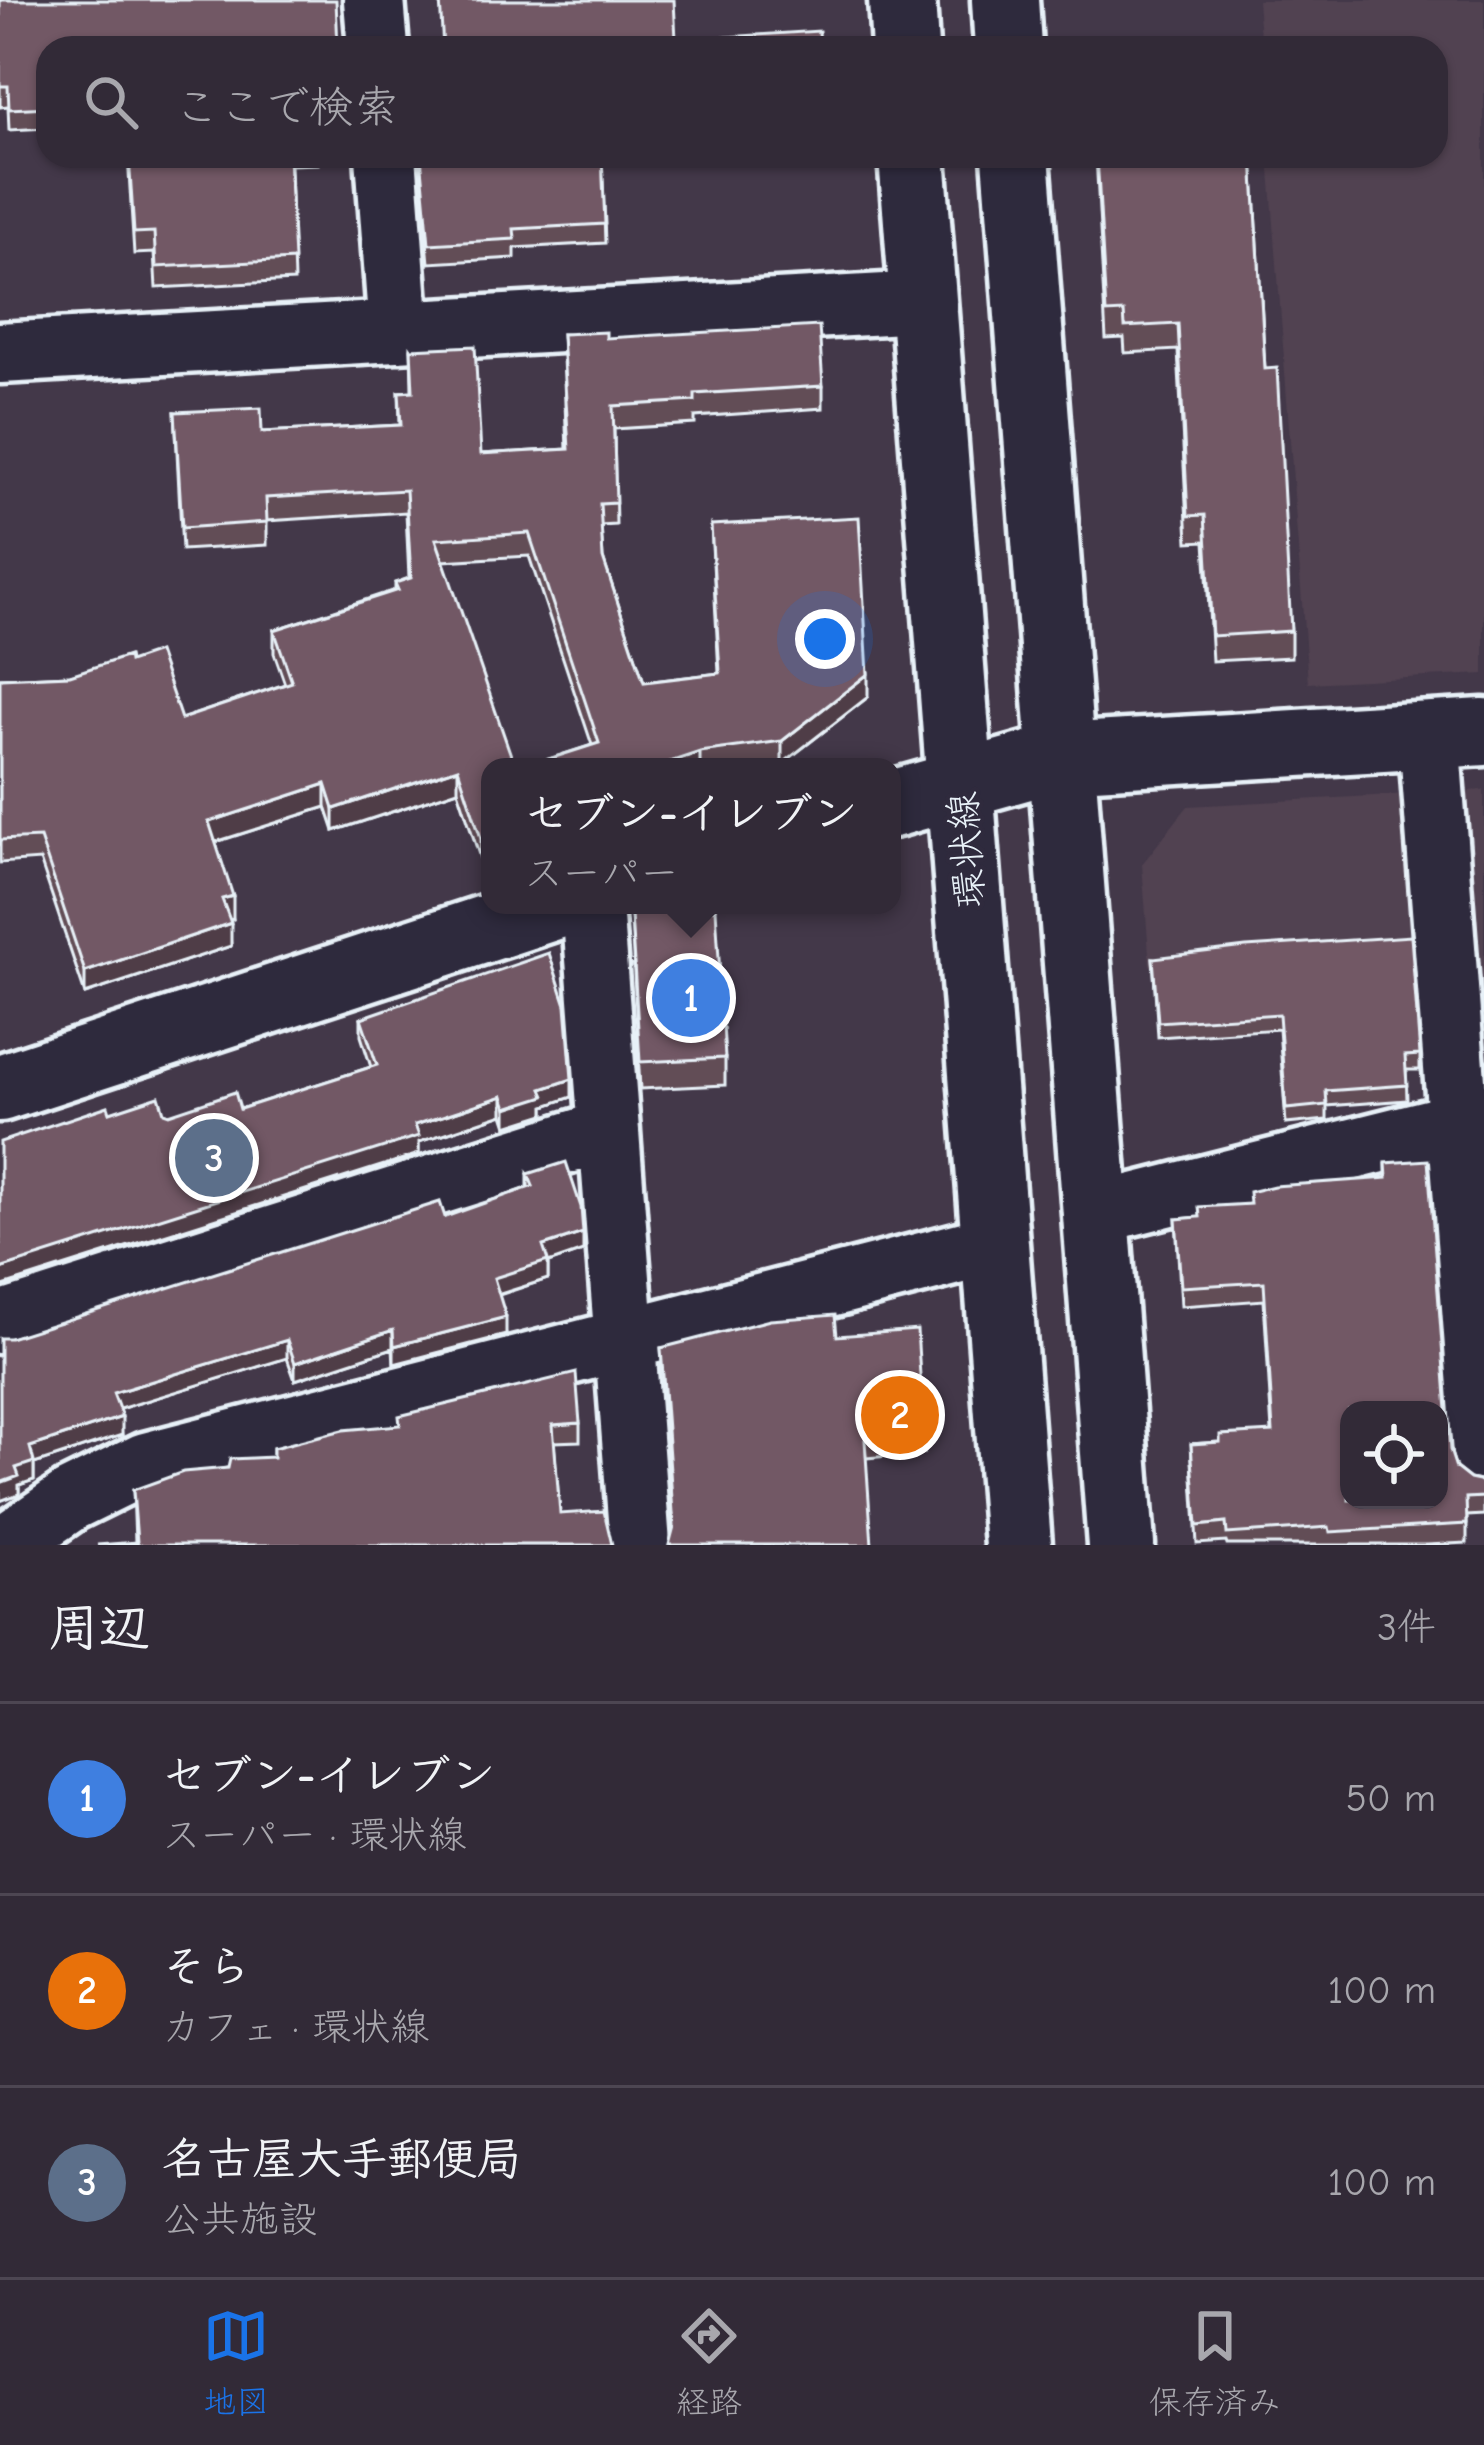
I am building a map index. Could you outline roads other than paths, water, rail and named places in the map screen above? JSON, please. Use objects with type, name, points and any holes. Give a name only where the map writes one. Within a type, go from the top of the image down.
[{"type":"main road","points":[[902,0],[904,36]]},
{"type":"main road","points":[[1005,0],[1007,36]]},
{"type":"main road","name":"環状線","points":[[913,168],[1018,1545]]},
{"type":"main road","points":[[1017,168],[1121,1545]]},
{"type":"main road","points":[[901,801],[1059,757],[1456,733]]},
{"type":"main road","points":[[0,1088],[530,914]]},
{"type":"street","points":[[374,0],[377,36]]},
{"type":"street","points":[[387,168],[399,331]]},
{"type":"street","points":[[0,353],[922,302]]},
{"type":"street","points":[[1456,733],[1484,1466]]},
{"type":"street","points":[[593,914],[640,1545]]},
{"type":"street","points":[[1099,1213],[1471,1119]]},
{"type":"street","points":[[0,1323],[610,1130]]},
{"type":"street","points":[[6,1545],[71,1500],[146,1463],[996,1244]]},
{"type":"place","name":"セブン-イレブン","points":[[691,998]]},
{"type":"place","name":"名古屋大手郵便局","points":[[214,1158]]},
{"type":"place","name":"そら","points":[[900,1415]]}]
